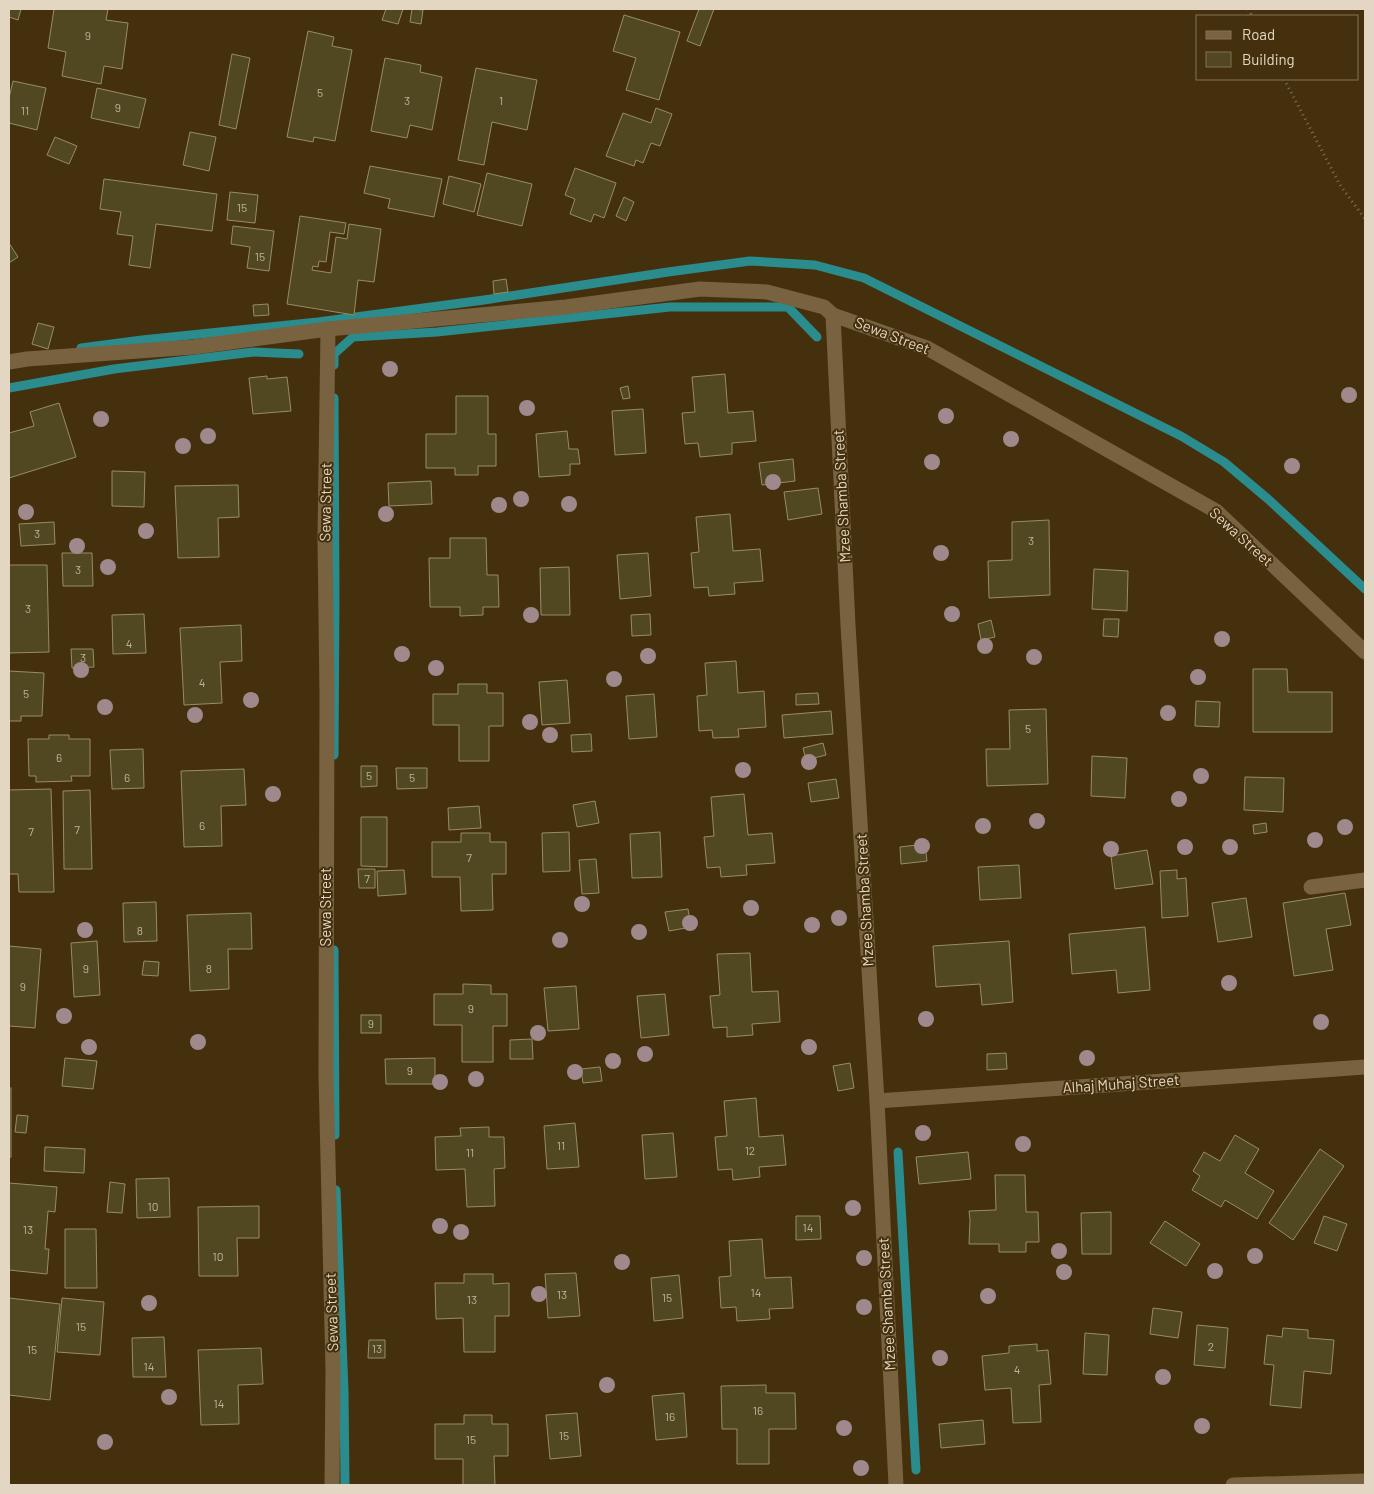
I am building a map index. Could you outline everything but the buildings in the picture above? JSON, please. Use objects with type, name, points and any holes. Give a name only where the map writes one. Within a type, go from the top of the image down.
[{"type":"street","name":"Sewa Street","points":[[9,362],[27,359],[194,347],[328,329],[566,307],[700,289],[767,292],[824,307],[833,315],[927,348],[1216,510],[1365,652]]},
{"type":"street","name":"Mzee Shamba Street","points":[[833,315],[848,625],[877,1101],[896,1485]]},
{"type":"street","name":"Sewa Street","points":[[328,329],[325,539],[327,695],[326,1075],[333,1369],[332,1485]]},
{"type":"street","points":[[1311,887],[1365,880]]},
{"type":"street","name":"Alhaj Muhaj Street","points":[[877,1101],[1365,1067]]},
{"type":"street","points":[[1233,1485],[1365,1481]]},
{"type":"path","points":[[1285,80],[1340,185],[1365,219]]},
{"type":"waterway","points":[[81,348],[318,322],[750,261],[815,265],[864,278],[1181,436],[1224,462],[1268,499],[1365,589]]},
{"type":"waterway","points":[[334,365],[334,354],[353,337],[437,332],[670,307],[788,307],[817,337]]},
{"type":"waterway","points":[[9,388],[114,369],[253,352],[299,354]]},
{"type":"waterway","points":[[334,398],[334,755]]},
{"type":"waterway","points":[[334,950],[335,1135]]},
{"type":"waterway","points":[[898,1152],[916,1470]]},
{"type":"waterway","points":[[336,1190],[344,1391],[345,1485]]}]
